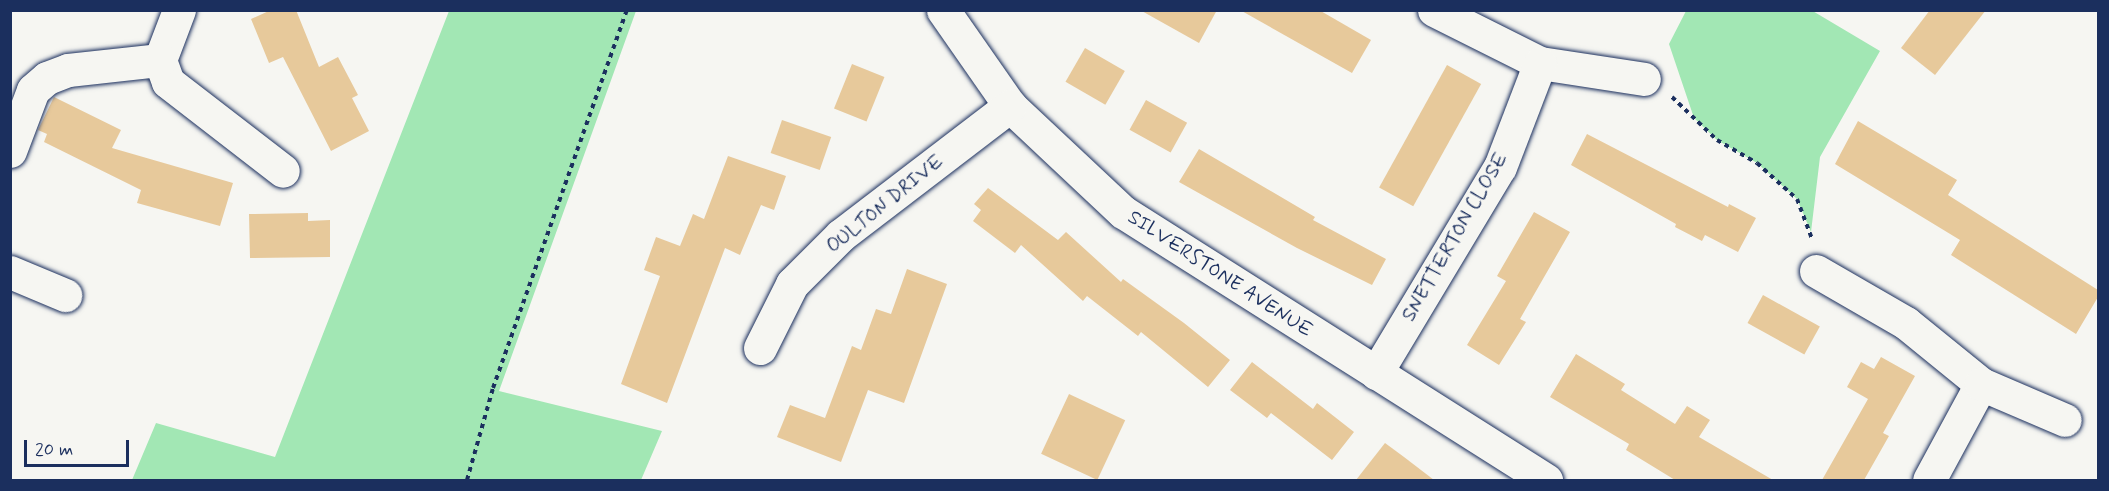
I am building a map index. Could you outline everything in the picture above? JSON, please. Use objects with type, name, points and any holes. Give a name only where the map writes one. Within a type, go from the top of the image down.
[{"type":"street","points":[[164,71],[179,10]]},
{"type":"street","name":"SILVERSTONE AVENUE","points":[[944,10],[1010,106],[1123,212],[1546,480]]},
{"type":"street","points":[[1434,10],[1540,63],[1644,79]]},
{"type":"street","name":"SNETTERTON CLOSE","points":[[1376,373],[1500,167],[1540,63]]},
{"type":"street","points":[[10,151],[33,90],[47,78],[68,70],[164,71],[283,171]]},
{"type":"street","name":"OULTON DRIVE","points":[[760,348],[792,284],[841,235],[1010,106]]},
{"type":"street","points":[[1816,271],[1906,323],[1981,384],[2065,420]]},
{"type":"street","points":[[10,272],[65,295]]},
{"type":"street","points":[[1929,480],[1981,384]]},
{"type":"path","points":[[467,480],[493,388],[627,10]]},
{"type":"path","points":[[1644,79],[1666,90],[1717,140],[1757,163],[1797,199],[1811,232],[1816,271]]},
{"type":"green space","points":[[1811,10],[1880,51],[1820,157],[1811,232],[1797,199],[1757,163],[1717,140],[1694,118],[1669,44],[1686,11]]},
{"type":"green space","points":[[449,11],[636,11],[499,391],[662,431],[641,480],[132,480],[156,423],[275,457]]},
{"type":"building","points":[[271,10],[296,10],[319,67],[338,57],[358,95],[352,98],[369,131],[331,151],[283,57],[269,63],[251,19]]},
{"type":"building","points":[[1140,10],[1217,10],[1199,43]]},
{"type":"building","points":[[1240,10],[1319,10],[1371,40],[1352,73]]},
{"type":"building","points":[[1930,10],[1986,10],[1935,75],[1901,48]]},
{"type":"building","points":[[1085,48],[1125,71],[1105,105],[1066,82]]},
{"type":"building","points":[[852,64],[884,77],[866,122],[834,109]]},
{"type":"building","points":[[1447,65],[1481,84],[1413,206],[1379,187]]},
{"type":"building","points":[[54,97],[121,130],[112,148],[233,183],[220,226],[137,203],[141,190],[44,142],[47,134],[38,130]]},
{"type":"building","points":[[1146,100],[1187,123],[1171,153],[1130,130]]},
{"type":"building","points":[[782,120],[831,137],[820,170],[771,153]]},
{"type":"building","points":[[1858,121],[1957,180],[1948,195],[2098,290],[2098,297],[2076,334],[1951,255],[1960,240],[1835,164]]},
{"type":"building","points":[[1587,134],[1728,207],[1729,204],[1756,218],[1738,252],[1705,235],[1702,241],[1675,227],[1676,224],[1571,165]]},
{"type":"building","points":[[1199,149],[1315,217],[1313,220],[1386,259],[1372,285],[1297,248],[1179,182]]},
{"type":"building","points":[[728,156],[786,176],[774,210],[761,205],[740,255],[725,248],[667,403],[621,384],[660,276],[644,270],[656,237],[680,246],[693,214],[704,219]]},
{"type":"building","points":[[988,188],[1058,240],[1066,232],[1121,282],[1123,279],[1230,360],[1208,387],[1141,332],[1138,336],[1087,296],[1083,301],[1021,245],[1015,253],[973,221],[981,210],[974,204]]},
{"type":"building","points":[[1534,212],[1570,232],[1520,319],[1526,322],[1499,365],[1467,345],[1506,281],[1497,276]]},
{"type":"building","points":[[308,213],[308,221],[330,220],[330,257],[250,258],[249,214]]},
{"type":"building","points":[[907,269],[947,284],[904,403],[868,390],[841,462],[777,437],[790,405],[825,418],[852,346],[861,350],[876,309],[891,314]]},
{"type":"building","points":[[1763,295],[1820,327],[1804,355],[1747,323]]},
{"type":"building","points":[[1576,354],[1625,384],[1621,390],[1675,424],[1687,406],[1710,420],[1699,437],[1773,480],[1675,480],[1626,450],[1629,444],[1550,397]]},
{"type":"building","points":[[1881,357],[1915,376],[1883,433],[1889,436],[1864,480],[1822,480],[1868,399],[1847,387],[1861,362],[1874,369]]},
{"type":"building","points":[[1252,362],[1313,409],[1317,403],[1354,432],[1332,460],[1271,413],[1267,418],[1230,390]]},
{"type":"building","points":[[1069,394],[1125,420],[1097,480],[1041,454]]},
{"type":"building","points":[[1385,443],[1404,457],[1434,480],[1356,480]]}]
